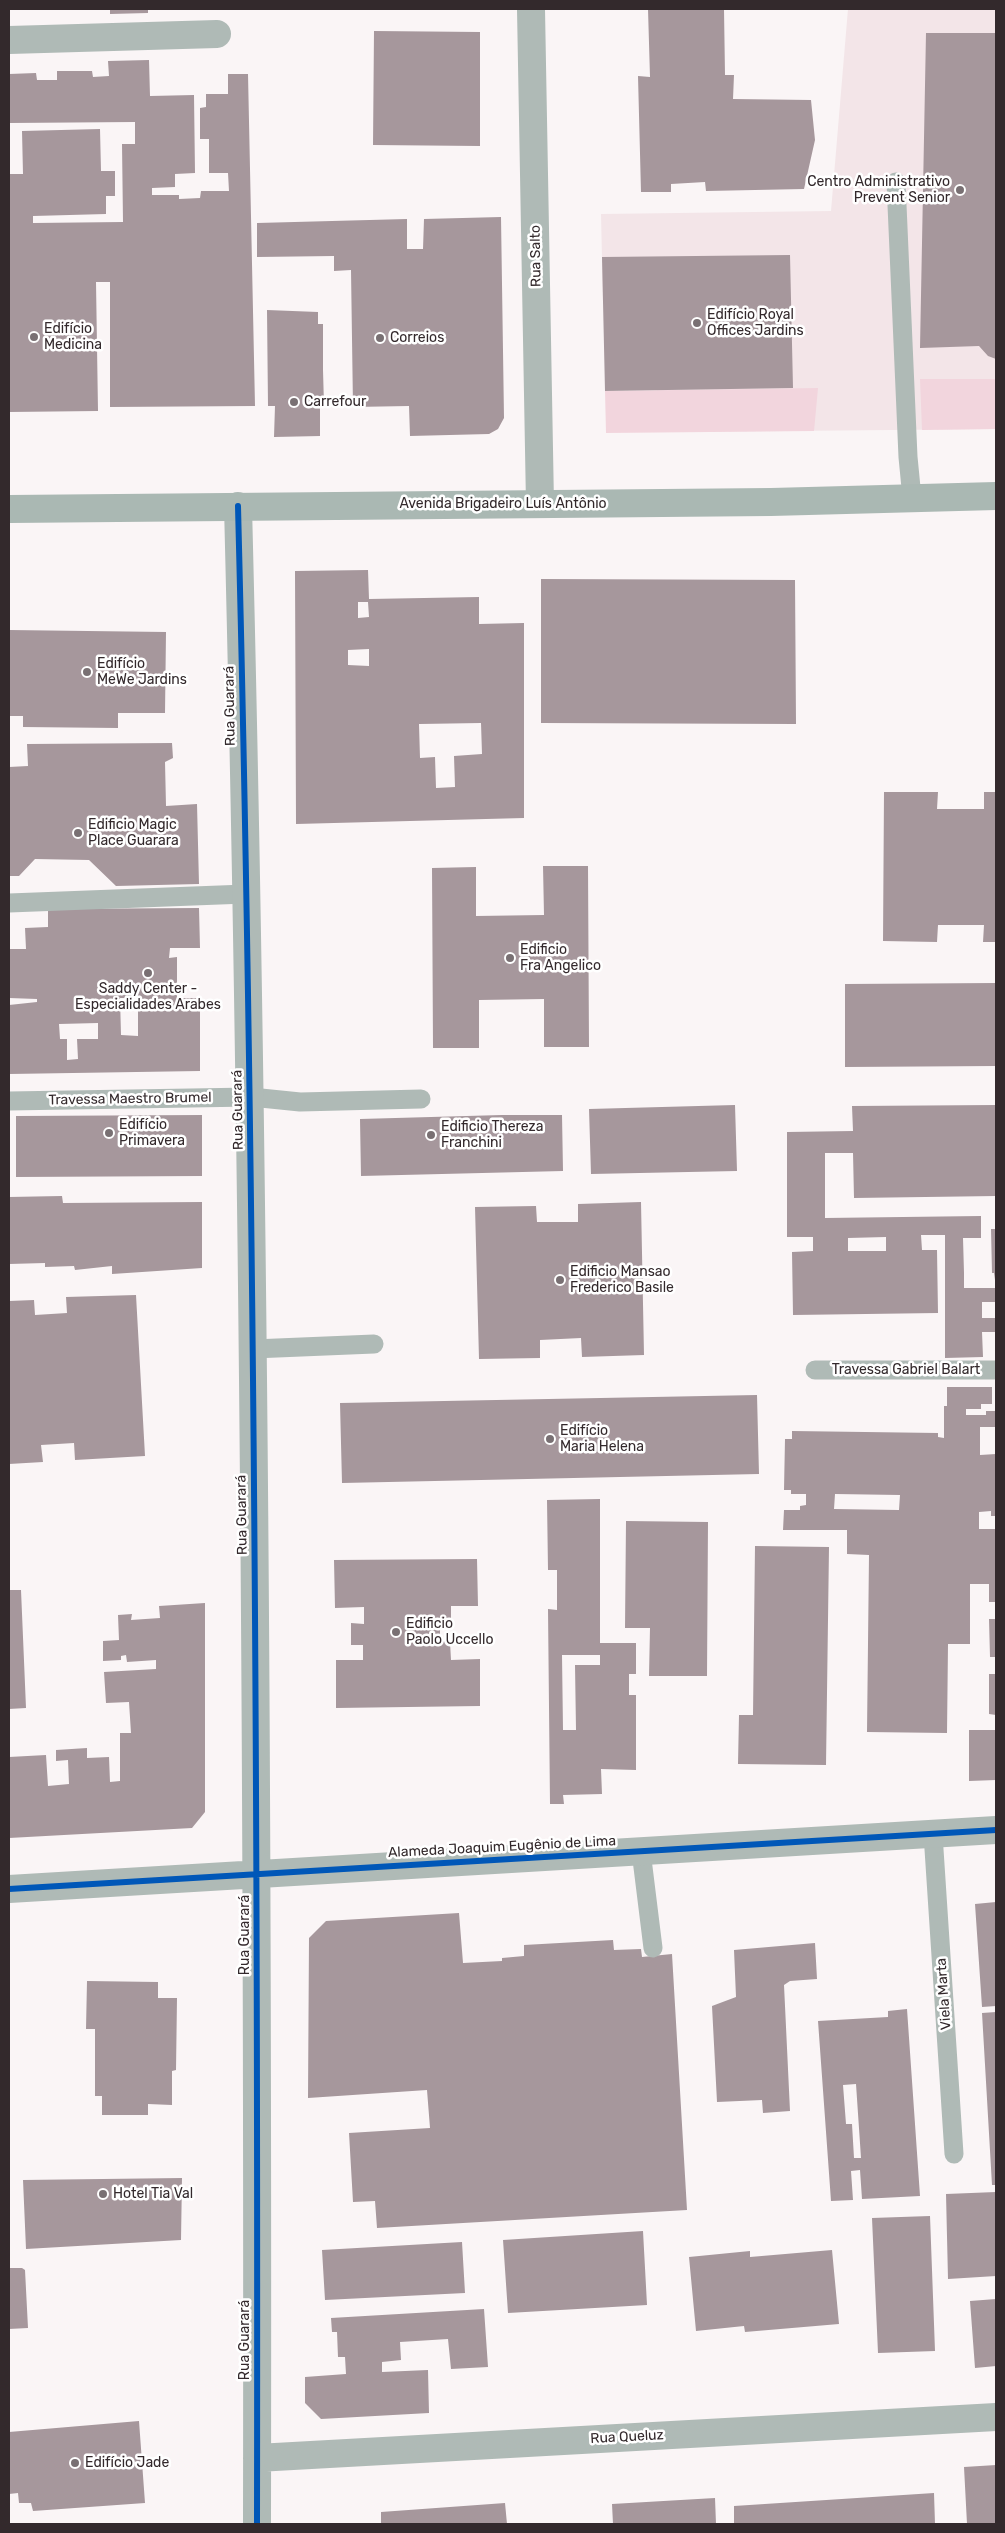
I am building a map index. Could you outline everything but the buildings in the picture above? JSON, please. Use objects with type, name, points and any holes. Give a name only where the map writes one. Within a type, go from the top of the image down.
[{"type":"main road","name":"Avenida Brigadeiro Luís Antônio","points":[[9,509],[540,504],[996,496]]},
{"type":"street","name":"Rua Salto","points":[[532,9],[540,504]]},
{"type":"street","points":[[9,40],[217,34]]},
{"type":"street","name":"Rua Guarará","points":[[238,506],[250,1097],[258,1874],[257,2524]]},
{"type":"street","name":"Alameda Joaquim Eugênio de Lima","points":[[9,1889],[996,1830]]},
{"type":"street","name":"Rua Queluz","points":[[257,2458],[996,2417]]},
{"type":"lane","points":[[896,182],[912,498]]},
{"type":"lane","points":[[9,903],[246,894]]},
{"type":"lane","name":"Travessa Maestro Brumel","points":[[9,1101],[250,1097],[300,1102],[421,1099]]},
{"type":"lane","points":[[253,1349],[374,1344]]},
{"type":"lane","name":"Travessa Gabriel Balart","points":[[815,1370],[996,1370]]},
{"type":"lane","name":"Viela Marta","points":[[934,1834],[954,2154]]},
{"type":"lane","points":[[641,1851],[653,1948]]},
{"type":"shaded area","points":[[848,9],[996,9],[996,429],[682,432],[603,303],[601,214],[831,211]]},
{"type":"shaded area","points":[[920,379],[996,379],[996,429],[922,430]]},
{"type":"shaded area","points":[[818,388],[814,431],[606,433],[605,391]]},
{"type":"cycle path","points":[[238,506],[252,1263],[257,2020],[257,2524]]},
{"type":"cycle path","points":[[9,1889],[996,1830]]},
{"type":"place","name":"Centro Administrativo Prevent Senior","points":[[960,190]]},
{"type":"place","name":"Edifício Royal Offices Jardins","points":[[697,323]]},
{"type":"place","name":"Edifício Medicina","points":[[34,337]]},
{"type":"place","name":"Correios","points":[[380,338]]},
{"type":"place","name":"Carrefour","points":[[294,402]]},
{"type":"place","name":"Edifício MeWe Jardins","points":[[87,672]]},
{"type":"place","name":"Edificio Magic Place Guarara","points":[[78,833]]},
{"type":"place","name":"Edificio Fra Angelico","points":[[510,958]]},
{"type":"place","name":"Saddy Center - Especialidades Arabes","points":[[148,973]]},
{"type":"place","name":"Edifício Primavera","points":[[109,1133]]},
{"type":"place","name":"Edificio Thereza Franchini","points":[[431,1135]]},
{"type":"place","name":"Edificio Mansao Frederico Basile","points":[[560,1280]]},
{"type":"place","name":"Edifício Maria Helena","points":[[550,1439]]},
{"type":"place","name":"Edificio Paolo Uccello","points":[[396,1632]]},
{"type":"place","name":"Hotel Tia Val","points":[[103,2194]]},
{"type":"place","name":"Edifício Jade","points":[[75,2463]]}]
